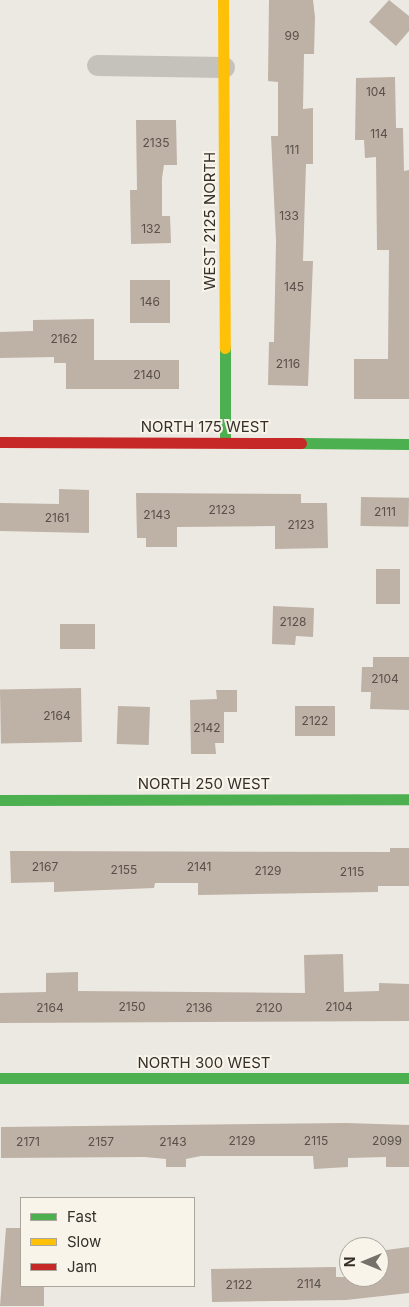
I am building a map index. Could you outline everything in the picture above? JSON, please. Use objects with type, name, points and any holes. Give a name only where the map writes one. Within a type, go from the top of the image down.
[{"type":"street","name":"WEST 2125 NORTH","points":[[224,0],[225,442]]},
{"type":"street","points":[[97,65],[224,67]]},
{"type":"street","name":"NORTH 175 WEST","points":[[0,442],[409,444]]},
{"type":"street","name":"NORTH 250 WEST","points":[[0,800],[409,799]]},
{"type":"street","name":"NORTH 300 WEST","points":[[0,1078],[409,1078]]},
{"type":"building","points":[[269,0],[313,0],[315,17],[314,54],[304,54],[303,109],[313,108],[313,164],[306,164],[303,261],[313,261],[308,386],[268,385],[269,342],[274,342],[276,241],[271,136],[278,136],[278,82],[268,81]]},
{"type":"building","points":[[389,0],[409,16],[409,31],[396,46],[369,22]]},
{"type":"building","points":[[395,77],[396,128],[403,128],[404,171],[409,170],[409,399],[354,399],[354,359],[388,359],[389,250],[377,250],[376,157],[365,158],[364,140],[355,140],[356,78]]},
{"type":"building","points":[[136,120],[176,120],[177,165],[164,165],[162,178],[162,216],[170,216],[171,243],[131,244],[130,190],[137,190]]},
{"type":"building","points":[[130,280],[170,280],[170,323],[130,323]]},
{"type":"building","points":[[94,319],[94,360],[179,360],[179,389],[66,389],[66,363],[54,363],[54,357],[0,358],[0,332],[33,331],[33,320]]},
{"type":"building","points":[[59,489],[89,490],[89,533],[0,531],[0,503],[59,504]]},
{"type":"building","points":[[136,493],[301,494],[301,503],[327,503],[328,548],[275,549],[275,526],[177,527],[177,547],[146,547],[146,538],[137,538]]},
{"type":"building","points":[[361,497],[409,498],[408,527],[360,526]]},
{"type":"building","points":[[376,569],[400,569],[400,604],[376,604]]},
{"type":"building","points":[[273,606],[314,608],[313,637],[296,636],[295,645],[272,644]]},
{"type":"building","points":[[60,624],[95,624],[95,649],[60,649]]},
{"type":"building","points":[[373,657],[409,657],[409,710],[370,709],[371,692],[361,692],[362,667],[373,667]]},
{"type":"building","points":[[81,688],[82,742],[1,743],[0,689]]},
{"type":"building","points":[[216,690],[237,690],[237,712],[224,712],[224,743],[215,743],[216,754],[191,754],[190,700],[217,699]]},
{"type":"building","points":[[118,706],[150,707],[149,745],[117,744]]},
{"type":"building","points":[[295,706],[335,706],[335,736],[295,736]]},
{"type":"building","points":[[390,848],[409,848],[409,886],[378,886],[378,892],[198,895],[198,883],[155,883],[154,888],[54,892],[54,882],[11,883],[10,851],[390,852]]},
{"type":"building","points":[[343,954],[344,992],[379,991],[379,983],[409,984],[409,1021],[0,1023],[0,993],[46,992],[46,973],[78,972],[78,991],[305,993],[304,955]]},
{"type":"building","points":[[346,1123],[409,1125],[409,1167],[386,1167],[386,1157],[348,1158],[348,1167],[314,1169],[313,1156],[201,1156],[186,1159],[186,1167],[166,1167],[166,1159],[145,1157],[1,1158],[1,1127]]},
{"type":"building","points":[[6,1228],[20,1228],[20,1287],[44,1287],[44,1306],[0,1306]]},
{"type":"building","points":[[409,1247],[409,1293],[346,1300],[212,1302],[211,1269],[336,1267],[339,1287],[389,1287],[389,1250]]},
{"type":"traffic: fast","points":[[225,348],[225,442]]},
{"type":"traffic: fast","points":[[301,443],[409,444]]},
{"type":"traffic: fast","points":[[0,800],[409,799]]},
{"type":"traffic: fast","points":[[0,1078],[409,1078]]},
{"type":"traffic: slow","points":[[223,0],[225,348]]},
{"type":"traffic: jam","points":[[0,442],[301,443]]}]
